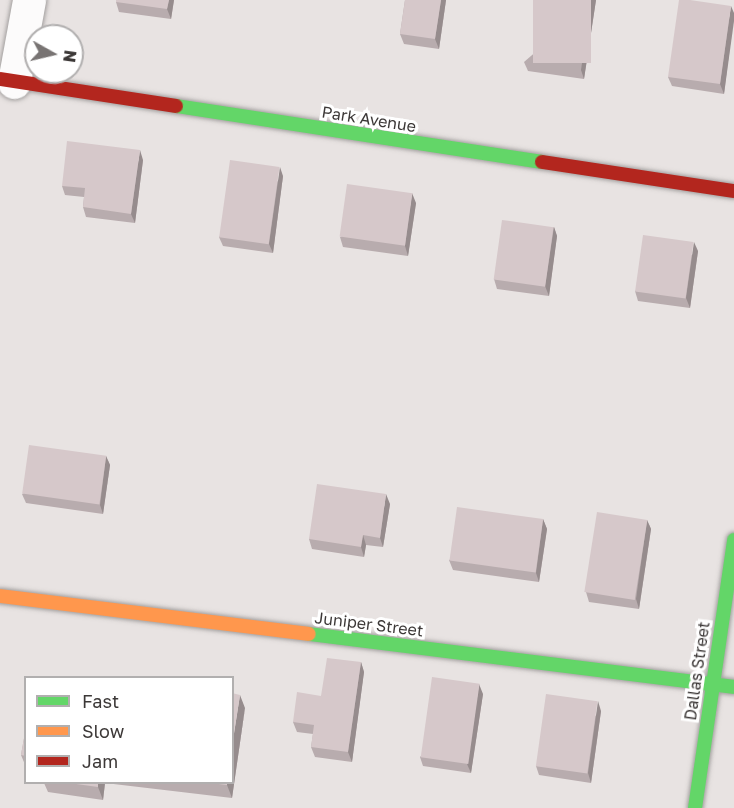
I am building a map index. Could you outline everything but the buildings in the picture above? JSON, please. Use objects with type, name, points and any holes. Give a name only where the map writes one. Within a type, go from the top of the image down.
[{"type":"street","points":[[7,80],[29,0]]},
{"type":"street","name":"Park Avenue","points":[[7,80],[734,191]]},
{"type":"street","name":"Dallas Street","points":[[694,808],[734,540]]},
{"type":"street","name":"Juniper Street","points":[[0,596],[734,687]]},
{"type":"traffic: fast","points":[[176,106],[542,162]]},
{"type":"traffic: fast","points":[[695,808],[734,540]]},
{"type":"traffic: fast","points":[[309,634],[734,687]]},
{"type":"traffic: slow","points":[[0,596],[309,634]]},
{"type":"traffic: jam","points":[[0,79],[176,106]]},
{"type":"traffic: jam","points":[[542,162],[734,191]]}]
